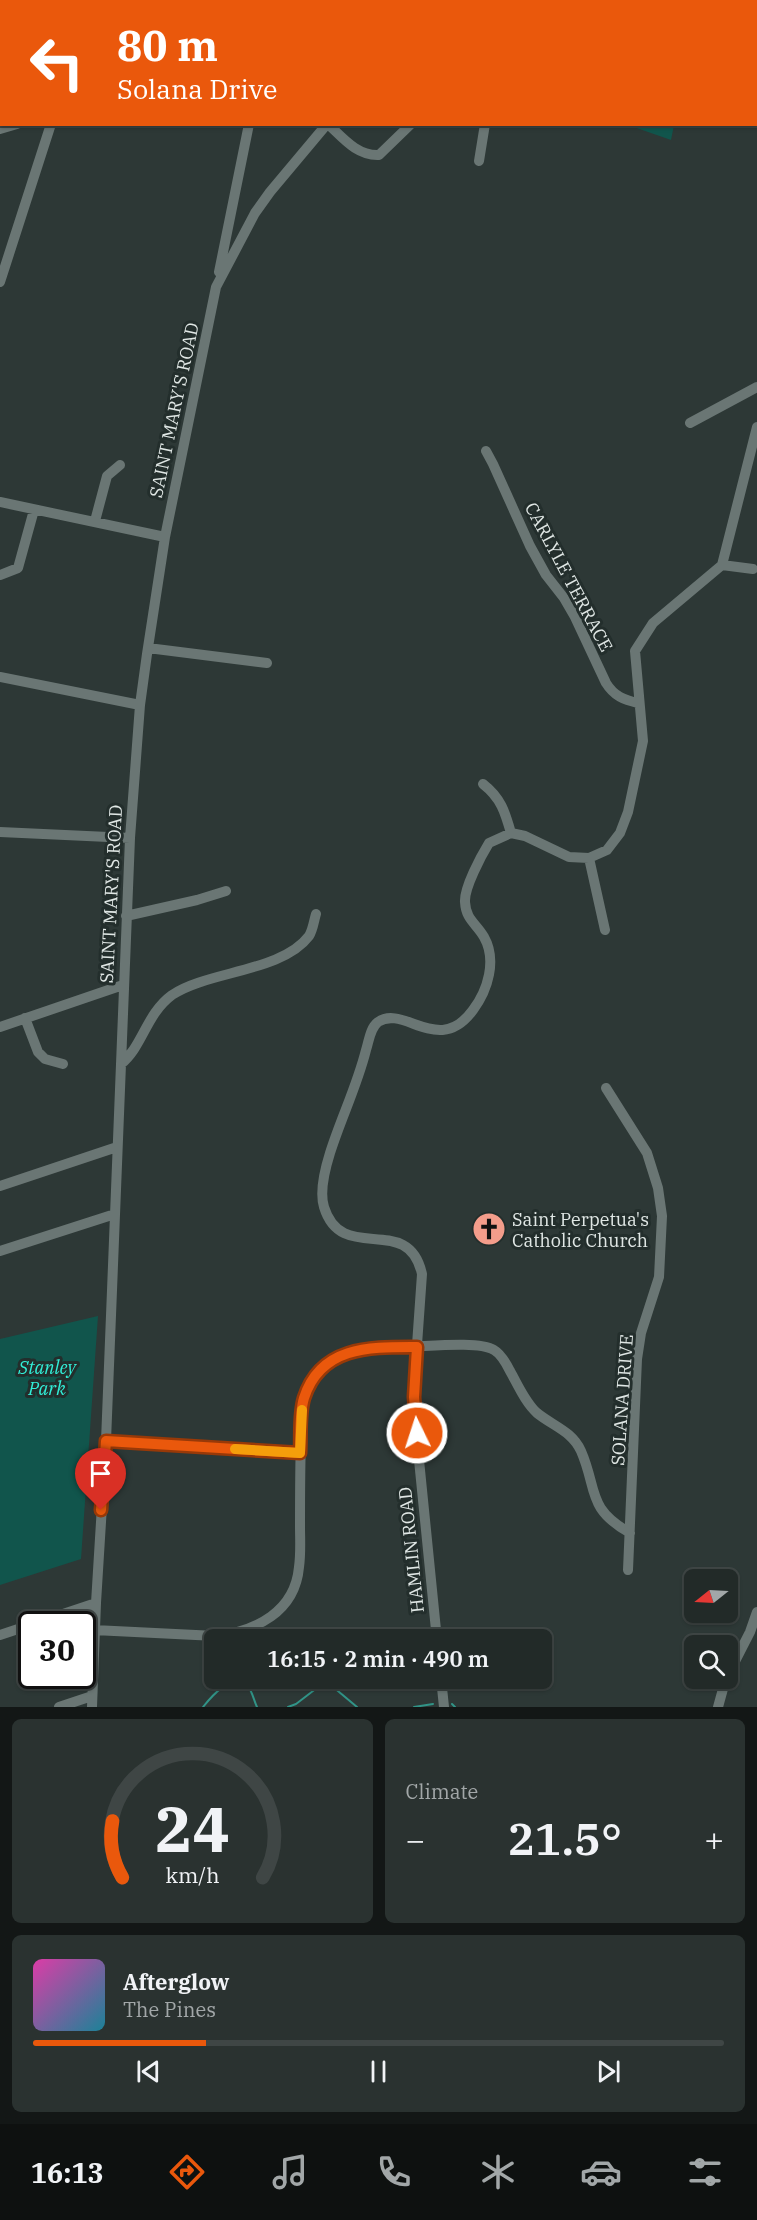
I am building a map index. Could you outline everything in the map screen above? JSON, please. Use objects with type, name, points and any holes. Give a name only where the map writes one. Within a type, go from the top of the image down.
[{"type":"street","points":[[0,282],[50,126]]},
{"type":"street","points":[[216,287],[249,126]]},
{"type":"street","name":"SAINT MARY'S ROAD","points":[[95,1611],[106,1441],[130,838],[140,705],[165,537],[216,287],[255,213],[325,126]]},
{"type":"street","points":[[329,126],[361,153],[373,155],[379,155],[409,126]]},
{"type":"street","points":[[479,161],[485,126]]},
{"type":"street","points":[[690,423],[757,387]]},
{"type":"street","points":[[483,784],[494,792],[501,803],[511,833],[525,836],[569,857],[588,858],[607,850],[620,833],[628,812],[643,741],[635,651],[653,623],[722,565],[757,427]]},
{"type":"street","name":"CARLYLE TERRACE","points":[[486,452],[530,546],[546,575],[564,598],[606,683],[622,700],[638,703]]},
{"type":"street","points":[[95,521],[107,476],[120,465]]},
{"type":"street","points":[[0,502],[165,537]]},
{"type":"street","points":[[0,575],[18,568],[34,510]]},
{"type":"street","points":[[722,565],[753,569]]},
{"type":"street","points":[[148,648],[267,663]]},
{"type":"street","points":[[0,677],[140,705]]},
{"type":"street","points":[[0,832],[130,838]]},
{"type":"street","name":"HAMLIN ROAD","points":[[436,1629],[414,1410],[422,1274],[416,1256],[410,1248],[390,1240],[350,1237],[334,1224],[324,1207],[322,1193],[330,1154],[358,1082],[373,1027],[384,1019],[394,1018],[432,1029],[451,1029],[460,1024],[482,996],[489,978],[490,959],[484,936],[469,919],[465,902],[467,892],[489,843],[511,833]]},
{"type":"street","points":[[588,858],[605,930]]},
{"type":"street","points":[[126,916],[226,891]]},
{"type":"street","points":[[121,1064],[130,1057],[149,1019],[172,995],[189,986],[240,972],[290,952],[310,935],[316,914]]},
{"type":"street","points":[[0,1027],[123,985]]},
{"type":"street","points":[[25,1018],[38,1052],[45,1059],[63,1064]]},
{"type":"street","name":"SOLANA DRIVE","points":[[606,1088],[647,1153],[658,1188],[662,1216],[659,1277],[641,1333],[637,1359],[628,1570]]},
{"type":"street","points":[[0,1186],[117,1147]]},
{"type":"street","points":[[0,1251],[115,1214]]},
{"type":"street","name":"SOLANA DRIVE","points":[[96,1630],[216,1636],[250,1629],[269,1620],[282,1606],[298,1575],[303,1399],[313,1378],[337,1357],[372,1347],[482,1346],[492,1348],[500,1354],[525,1398],[537,1412],[568,1433],[579,1447],[594,1498],[602,1512],[616,1525],[630,1533]]},
{"type":"street","points":[[106,1441],[300,1453]]},
{"type":"street","points":[[0,1635],[96,1603]]},
{"type":"street","points":[[738,1655],[757,1612]]},
{"type":"street","points":[[442,1689],[444,1707]]},
{"type":"street","points":[[718,1707],[723,1689]]},
{"type":"street","points":[[59,1707],[92,1702]]},
{"type":"green space","points":[[631,126],[674,126],[671,140]]},
{"type":"green space","name":"Stanley Park","points":[[98,1316],[81,1559],[0,1585],[0,1339]]},
{"type":"waterway","points":[[288,1707],[296,1704],[326,1681],[357,1707]]},
{"type":"waterway","points":[[203,1707],[222,1687],[235,1682],[247,1685],[257,1707]]},
{"type":"waterway","points":[[414,1707],[433,1704]]},
{"type":"waterway","points":[[452,1704],[455,1707]]},
{"type":"slow traffic","points":[[235,1449],[300,1453],[302,1410]]},
{"type":"place","name":"Saint Perpetua's Catholic Church","points":[[489,1229]]},
{"type":"route","points":[[101,1510],[106,1441],[300,1453],[303,1399],[313,1378],[337,1357],[353,1351],[372,1347],[417,1347],[414,1410],[417,1433]]}]
